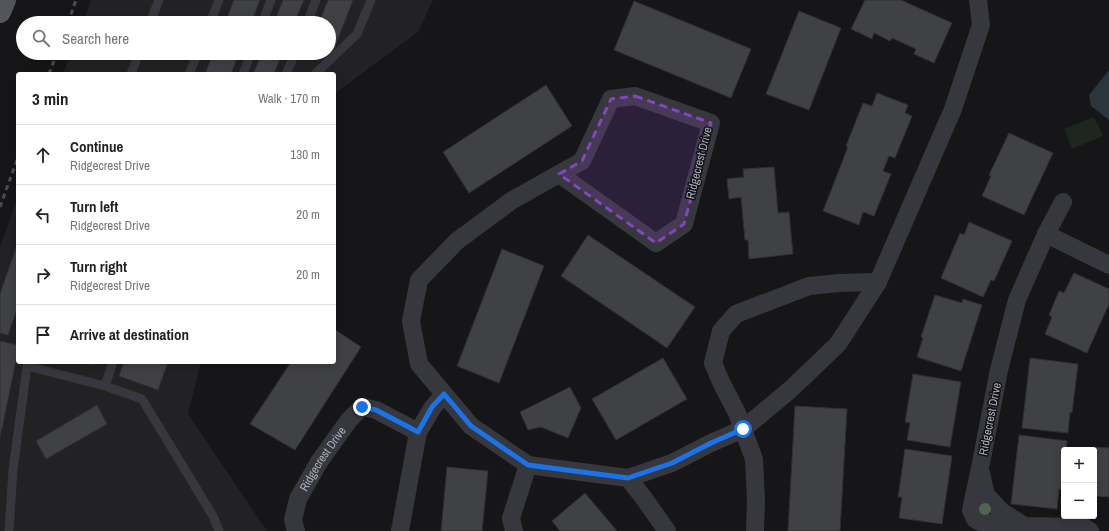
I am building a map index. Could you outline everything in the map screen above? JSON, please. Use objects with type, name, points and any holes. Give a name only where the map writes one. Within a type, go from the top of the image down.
[{"type":"main road","points":[[0,12],[5,0]]},
{"type":"street","name":"Ridgecrest Drive","points":[[559,174],[656,243],[684,224],[711,123],[635,96],[611,99],[582,161],[511,201],[457,241],[419,280],[411,321],[419,364],[471,426],[528,465],[628,478],[672,463],[743,429],[791,389],[838,344],[878,282],[953,109],[982,25],[978,0]]},
{"type":"street","name":"Ridgecrest Drive","points":[[1025,526],[1001,510],[986,496],[980,468],[999,370],[1017,300],[1046,234],[1063,202]]},
{"type":"street","points":[[1046,234],[1109,265]]},
{"type":"street","points":[[754,531],[756,501],[754,459],[737,413],[721,382],[713,362],[722,331],[736,314],[808,286],[839,283],[878,282]]},
{"type":"street","points":[[400,531],[418,432],[432,407],[444,394]]},
{"type":"street","name":"Ridgecrest Drive","points":[[296,531],[293,520],[298,498],[319,462],[349,420],[362,407],[376,410],[418,432]]},
{"type":"street","points":[[514,531],[512,518],[528,465]]},
{"type":"street","points":[[980,468],[971,510],[975,519],[980,522],[1025,526],[1084,528],[1090,531]]},
{"type":"street","points":[[628,478],[667,531]]},
{"type":"lane","points":[[153,16],[159,0]]},
{"type":"lane","points":[[213,16],[219,0]]},
{"type":"lane","points":[[265,16],[271,0]]},
{"type":"lane","points":[[310,16],[316,0]]},
{"type":"lane","points":[[336,54],[357,34],[371,0]]},
{"type":"lane","points":[[132,72],[136,60]]},
{"type":"lane","points":[[190,72],[195,60]]},
{"type":"lane","points":[[244,72],[248,60]]},
{"type":"lane","points":[[287,72],[292,60]]},
{"type":"lane","points":[[317,72],[330,60]]},
{"type":"lane","points":[[9,531],[13,470],[28,364],[105,386],[142,399],[213,516],[219,531]]},
{"type":"lane","points":[[105,386],[112,364]]},
{"type":"highlighted area","points":[[635,96],[711,123],[684,224],[656,243],[559,174],[582,161],[611,99]]},
{"type":"shaded area","points":[[91,0],[433,0],[418,32],[336,93],[336,72],[64,72],[68,60],[336,60],[336,16],[85,16]]},
{"type":"shaded area","points":[[1109,70],[1109,120],[1091,106],[1089,95]]},
{"type":"shaded area","points":[[1094,117],[1103,136],[1072,149],[1064,129]]},
{"type":"shaded area","points":[[16,203],[16,364],[200,364],[188,414],[267,531],[0,531],[0,247]]},
{"type":"building","points":[[234,0],[260,0],[254,16],[228,16]]},
{"type":"building","points":[[283,0],[304,0],[297,16],[277,16]]},
{"type":"building","points":[[328,0],[353,0],[336,44],[336,16],[322,16]]},
{"type":"building","points":[[865,0],[901,0],[952,23],[934,63],[914,54],[916,49],[892,38],[890,41],[874,33],[872,39],[851,29]]},
{"type":"building","points":[[634,1],[751,49],[731,98],[614,50]]},
{"type":"building","points":[[799,11],[841,28],[809,110],[766,94]]},
{"type":"building","points":[[210,60],[236,60],[232,72],[206,72]]},
{"type":"building","points":[[259,60],[279,60],[275,72],[254,72]]},
{"type":"building","points":[[546,85],[572,126],[469,193],[443,152]]},
{"type":"building","points":[[877,93],[908,105],[905,113],[912,116],[895,158],[889,156],[883,171],[891,174],[874,216],[863,212],[859,225],[823,211],[848,147],[846,146],[863,103],[872,106]]},
{"type":"building","points":[[1009,133],[1053,153],[1024,215],[982,196],[991,176],[989,175]]},
{"type":"building","points":[[774,167],[778,213],[789,212],[793,254],[749,259],[748,240],[745,240],[741,197],[729,199],[727,179],[744,177],[743,169]]},
{"type":"building","points":[[969,222],[1012,241],[994,281],[991,280],[983,297],[941,278],[960,233],[964,235]]},
{"type":"building","points":[[588,235],[695,307],[667,348],[561,276]]},
{"type":"building","points":[[16,248],[16,312],[8,335],[0,333],[0,294]]},
{"type":"building","points":[[502,249],[544,266],[499,383],[457,366]]},
{"type":"building","points":[[1074,273],[1109,289],[1109,304],[1087,353],[1045,334],[1052,317],[1049,315],[1059,291],[1064,293]]},
{"type":"building","points":[[935,295],[962,303],[963,299],[982,305],[961,371],[917,357],[923,338],[921,337]]},
{"type":"building","points":[[336,330],[361,347],[295,450],[250,424],[290,364],[336,364]]},
{"type":"building","points":[[0,341],[16,345],[16,361],[0,438]]},
{"type":"building","points":[[663,358],[687,399],[616,440],[592,399]]},
{"type":"building","points":[[1030,358],[1078,364],[1068,433],[1022,428]]},
{"type":"building","points":[[123,364],[167,364],[158,390],[119,376]]},
{"type":"building","points":[[913,374],[961,382],[950,447],[907,440],[910,423],[905,422]]},
{"type":"building","points":[[570,387],[581,408],[568,438],[541,427],[528,430],[520,412]]},
{"type":"building","points":[[97,405],[107,424],[46,459],[36,441]]},
{"type":"building","points":[[795,406],[847,409],[840,531],[788,531]]},
{"type":"building","points":[[1019,435],[1067,441],[1066,447],[1061,447],[1061,490],[1059,489],[1057,509],[1011,504]]},
{"type":"building","points":[[1097,447],[1109,448],[1109,497],[1097,496]]},
{"type":"building","points":[[905,449],[952,456],[942,524],[899,518],[902,497],[898,497]]},
{"type":"building","points":[[447,467],[488,471],[482,531],[441,531]]},
{"type":"building","points":[[585,493],[617,531],[560,531],[552,521]]},
{"type":"railway","points":[[70,16],[76,0]]},
{"type":"railway","points":[[50,72],[54,60]]},
{"type":"railway","points":[[0,207],[16,163]]},
{"type":"route","points":[[362,407],[376,410],[418,432],[432,407],[444,394],[471,426],[528,465],[628,478],[672,463],[743,429]]}]
